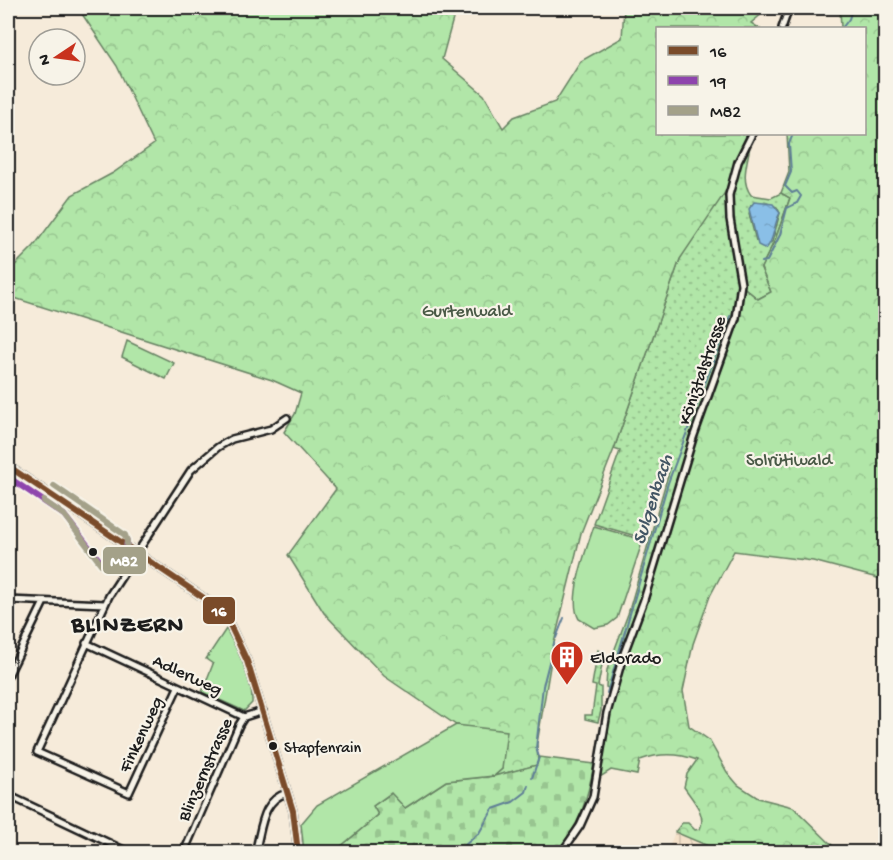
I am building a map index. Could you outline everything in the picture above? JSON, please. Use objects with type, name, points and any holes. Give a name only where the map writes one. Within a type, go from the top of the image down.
[{"type":"street","points":[[782,27],[789,8]]},
{"type":"street","name":"Köniztalstrasse","points":[[562,852],[580,826],[593,797],[607,713],[623,656],[644,600],[696,428],[736,318],[741,284],[730,219],[729,195],[738,162],[752,135]]},
{"type":"street","points":[[86,643],[135,552],[200,461],[232,439],[271,429],[287,418]]},
{"type":"street","points":[[8,466],[209,602],[224,616],[242,646],[296,824],[298,852]]},
{"type":"street","points":[[8,600],[105,604]]},
{"type":"street","points":[[8,676],[44,602]]},
{"type":"street","name":"Adlerweg","points":[[86,643],[244,717]]},
{"type":"street","name":"Finkenweg","points":[[86,643],[37,752],[129,793],[178,687]]},
{"type":"street","name":"Blinzernstrasse","points":[[184,852],[194,824],[244,717],[262,711]]},
{"type":"street","points":[[255,852],[270,802],[277,796],[287,793]]},
{"type":"street","points":[[12,797],[128,852]]},
{"type":"shaded area","points":[[675,832],[701,844],[722,852],[667,852]]},
{"type":"green space","name":"Gurtenwald","points":[[78,8],[456,8],[442,59],[484,95],[503,128],[514,117],[555,102],[581,61],[622,38],[624,8],[769,8],[751,23],[757,27],[656,27],[656,135],[752,135],[724,194],[680,259],[614,449],[581,533],[554,643],[537,744],[538,765],[494,776],[502,769],[459,725],[384,676],[324,613],[288,555],[336,489],[284,432],[295,414],[301,393],[272,380],[8,296],[8,272],[34,246],[72,195],[113,173],[154,144],[117,66]]},
{"type":"green space","name":"Solrütiwald","points":[[840,8],[885,8],[885,580],[813,561],[734,551],[710,596],[693,644],[683,691],[689,726],[709,740],[727,772],[738,785],[758,798],[793,807],[839,852],[722,852],[675,832],[682,823],[688,823],[695,830],[700,829],[702,823],[700,812],[684,787],[687,774],[697,760],[676,755],[654,756],[640,760],[637,775],[611,770],[600,777],[614,691],[631,632],[648,602],[663,536],[693,438],[736,317],[741,285],[758,299],[771,292],[761,268],[775,240],[790,198],[781,193],[789,172],[787,135],[866,135],[866,27],[841,27]]},
{"type":"green space","points":[[751,136],[745,174],[747,188],[751,195],[771,198],[781,193],[790,198],[775,240],[761,268],[771,292],[758,299],[742,286],[739,304],[663,536],[648,602],[631,632],[614,691],[606,687],[607,670],[628,614],[670,468],[665,467],[643,538],[594,524],[620,451],[614,449],[680,259]],"holes":[[[767,203],[777,207],[780,213],[772,242],[756,241],[749,214],[751,205]]]},
{"type":"green space","points":[[127,341],[174,363],[166,379],[122,357]]},
{"type":"green space","points":[[594,526],[643,540],[617,618],[608,625],[594,628],[579,619],[575,599],[579,573]]},
{"type":"green space","points":[[226,629],[250,684],[252,703],[244,711],[202,692],[213,664],[206,659]]},
{"type":"green space","points":[[598,650],[604,654],[598,686],[601,687],[601,711],[598,722],[585,719],[585,715],[592,715],[596,686],[592,685]]},
{"type":"green space","points":[[456,725],[507,731],[502,769],[494,776],[446,781],[405,808],[391,793],[373,806],[378,815],[334,852],[304,852],[301,824],[317,805]]},
{"type":"green space","points":[[539,757],[594,764],[582,811],[571,832],[556,852],[334,852],[378,815],[373,806],[392,793],[405,808],[446,781],[494,776],[537,765]]},
{"type":"water","points":[[754,202],[773,204],[780,213],[766,249],[758,245],[749,209]]},
{"type":"waterway","name":"Sulgenbach","points":[[836,8],[837,12],[852,9],[849,19],[843,27]]},
{"type":"waterway","name":"Sulgenbach","points":[[761,262],[767,261],[780,235],[787,208],[797,203],[801,196],[797,191],[792,193],[785,186],[791,172],[789,144],[793,135]]},
{"type":"waterway","name":"Sulgenbach","points":[[607,693],[668,483],[730,316]]},
{"type":"waterway","points":[[556,638],[564,618]]},
{"type":"waterway","points":[[532,778],[539,757],[536,748],[543,686],[554,643]]},
{"type":"waterway","name":"Sulgenbach","points":[[526,792],[528,785]]},
{"type":"waterway","name":"Sulgenbach","points":[[457,852],[479,833],[493,809],[513,802],[526,792]]},
{"type":"transit line","name":"16","points":[[8,466],[201,596],[217,608],[230,625],[247,661],[293,811],[298,852]]},
{"type":"transit line","name":"19","points":[[8,477],[64,515],[104,566],[110,567],[124,561],[127,541]]},
{"type":"transit line","name":"M82","points":[[44,501],[64,515],[101,564],[115,568],[125,560],[127,541],[125,535],[54,486]]},
{"type":"place","name":"Eldorado","points":[[567,686]]},
{"type":"place","name":"Stapfenrain","points":[[273,746]]},
{"type":"district","name":"BLINZERN","points":[[128,623]]}]
